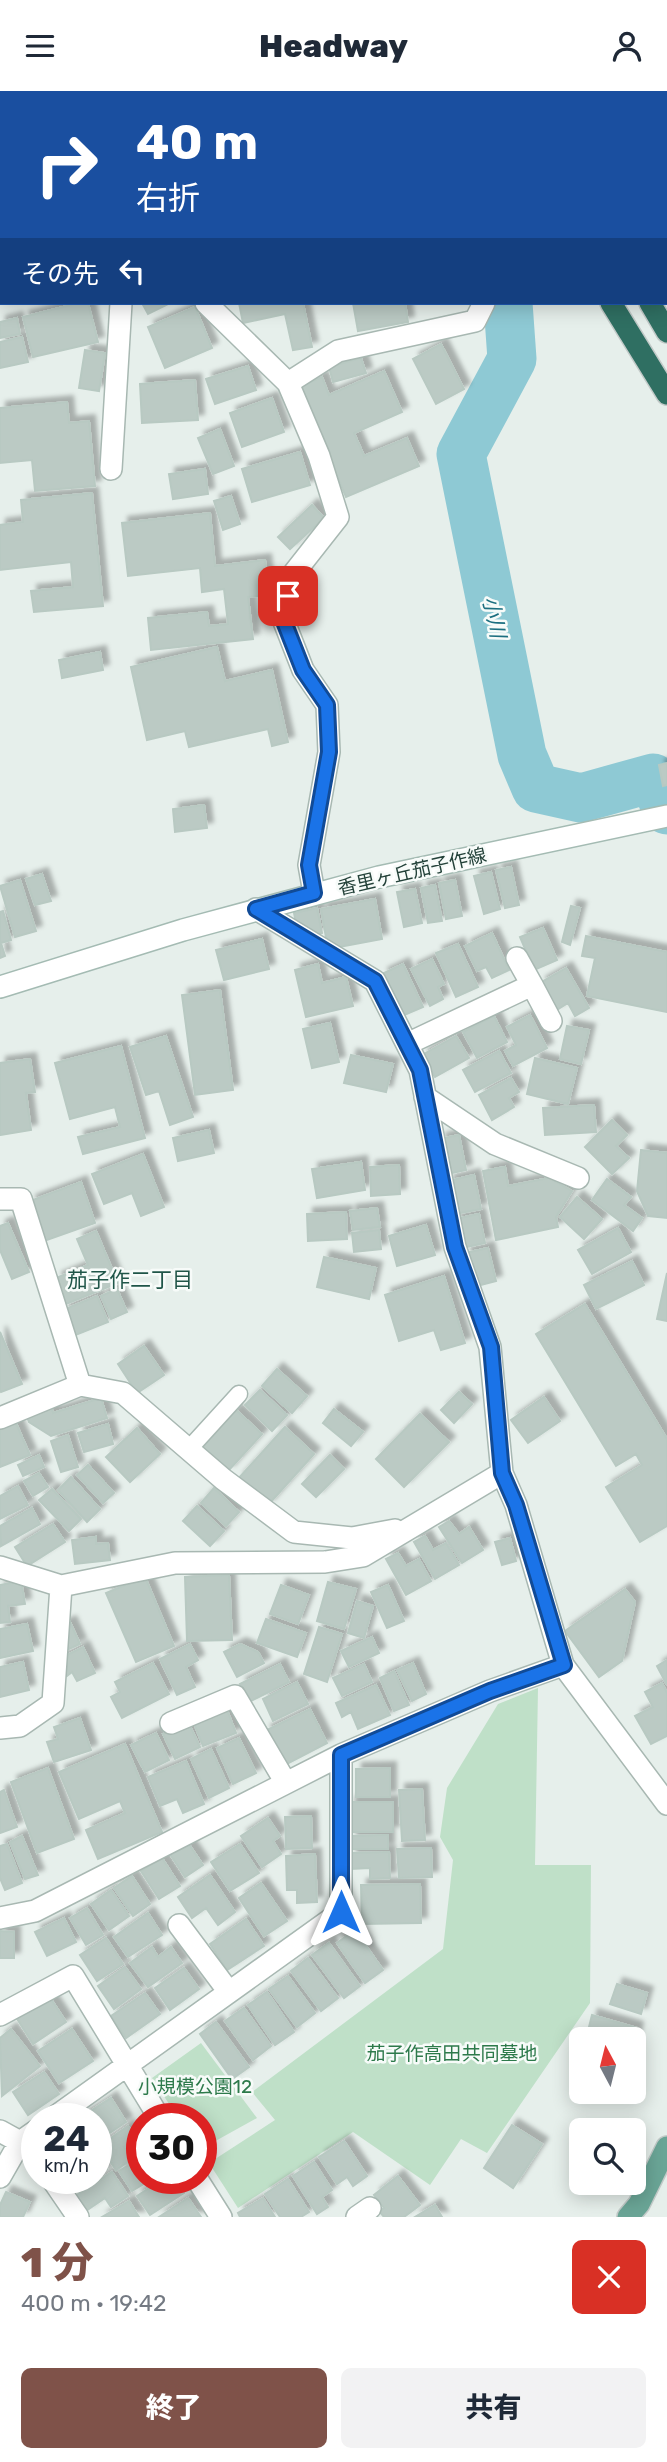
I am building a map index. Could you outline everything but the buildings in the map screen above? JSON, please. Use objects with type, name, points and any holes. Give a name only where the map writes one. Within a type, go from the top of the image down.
[{"type":"highway","points":[[612,305],[667,394]]},
{"type":"highway","points":[[651,305],[667,332]]},
{"type":"main road","points":[[628,2217],[639,2204],[667,2147]]},
{"type":"street","points":[[111,469],[121,305]]},
{"type":"street","points":[[208,305],[288,383],[319,456],[338,517],[294,573],[283,619],[303,670],[327,705],[329,752],[309,865],[314,893]]},
{"type":"street","points":[[288,383],[338,351],[475,321],[483,305]]},
{"type":"street","name":"香里ヶ丘茄子作線","points":[[0,987],[314,893],[667,816]]},
{"type":"street","points":[[256,909],[375,981],[420,1070],[455,1247],[491,1347],[502,1473],[516,1505],[564,1665],[667,1804]]},
{"type":"street","points":[[517,958],[551,1021]]},
{"type":"street","points":[[407,1044],[532,985]]},
{"type":"street","points":[[425,1097],[495,1144],[578,1178]]},
{"type":"street","points":[[0,1199],[21,1199],[80,1385]]},
{"type":"street","points":[[0,1418],[80,1385],[123,1394],[188,1450],[294,1532],[352,1538],[407,1528]]},
{"type":"street","points":[[0,1567],[61,1586],[175,1563],[325,1562],[363,1556],[502,1473]]},
{"type":"street","points":[[0,1728],[20,1726],[52,1703],[61,1586]]},
{"type":"street","points":[[0,1917],[35,1911],[341,1755],[500,1687],[564,1665]]},
{"type":"street","points":[[171,1723],[235,1696],[286,1783]]},
{"type":"street","points":[[75,2103],[341,1912],[341,1755]]},
{"type":"street","points":[[179,1925],[229,1992]]},
{"type":"street","points":[[0,2015],[73,1976],[150,2103]]},
{"type":"street","points":[[0,2131],[21,2135]]},
{"type":"street","points":[[0,2177],[21,2146]]},
{"type":"street","points":[[62,2194],[78,2217]]},
{"type":"street","points":[[206,2194],[221,2217]]},
{"type":"lane","points":[[188,1450],[239,1394]]},
{"type":"green space","name":"茄子作高田共同墓地","points":[[538,1688],[535,1865],[591,1865],[590,2003],[574,2027],[569,2027],[569,2034],[487,2153],[461,2139],[430,2185],[353,2132],[238,2208],[217,2175],[217,2158],[275,2120],[252,2092],[443,1949],[453,1860],[440,1837],[447,1788],[498,1704]]},
{"type":"green space","name":"小規模公園12","points":[[201,2043],[257,2118],[217,2140],[217,2103],[168,2103],[152,2078]]},
{"type":"waterway","name":"小川","points":[[508,305],[512,359],[461,454],[522,755],[536,788],[581,798],[653,778],[667,810]]},
{"type":"district","name":"茄子作二丁目","points":[[130,1280]]},
{"type":"route","points":[[288,596],[283,619],[303,670],[327,705],[329,752],[309,865],[314,893],[256,909],[375,981],[420,1070],[455,1247],[491,1347],[502,1473],[516,1505],[564,1665],[490,1691],[341,1755],[341,1912]]}]
